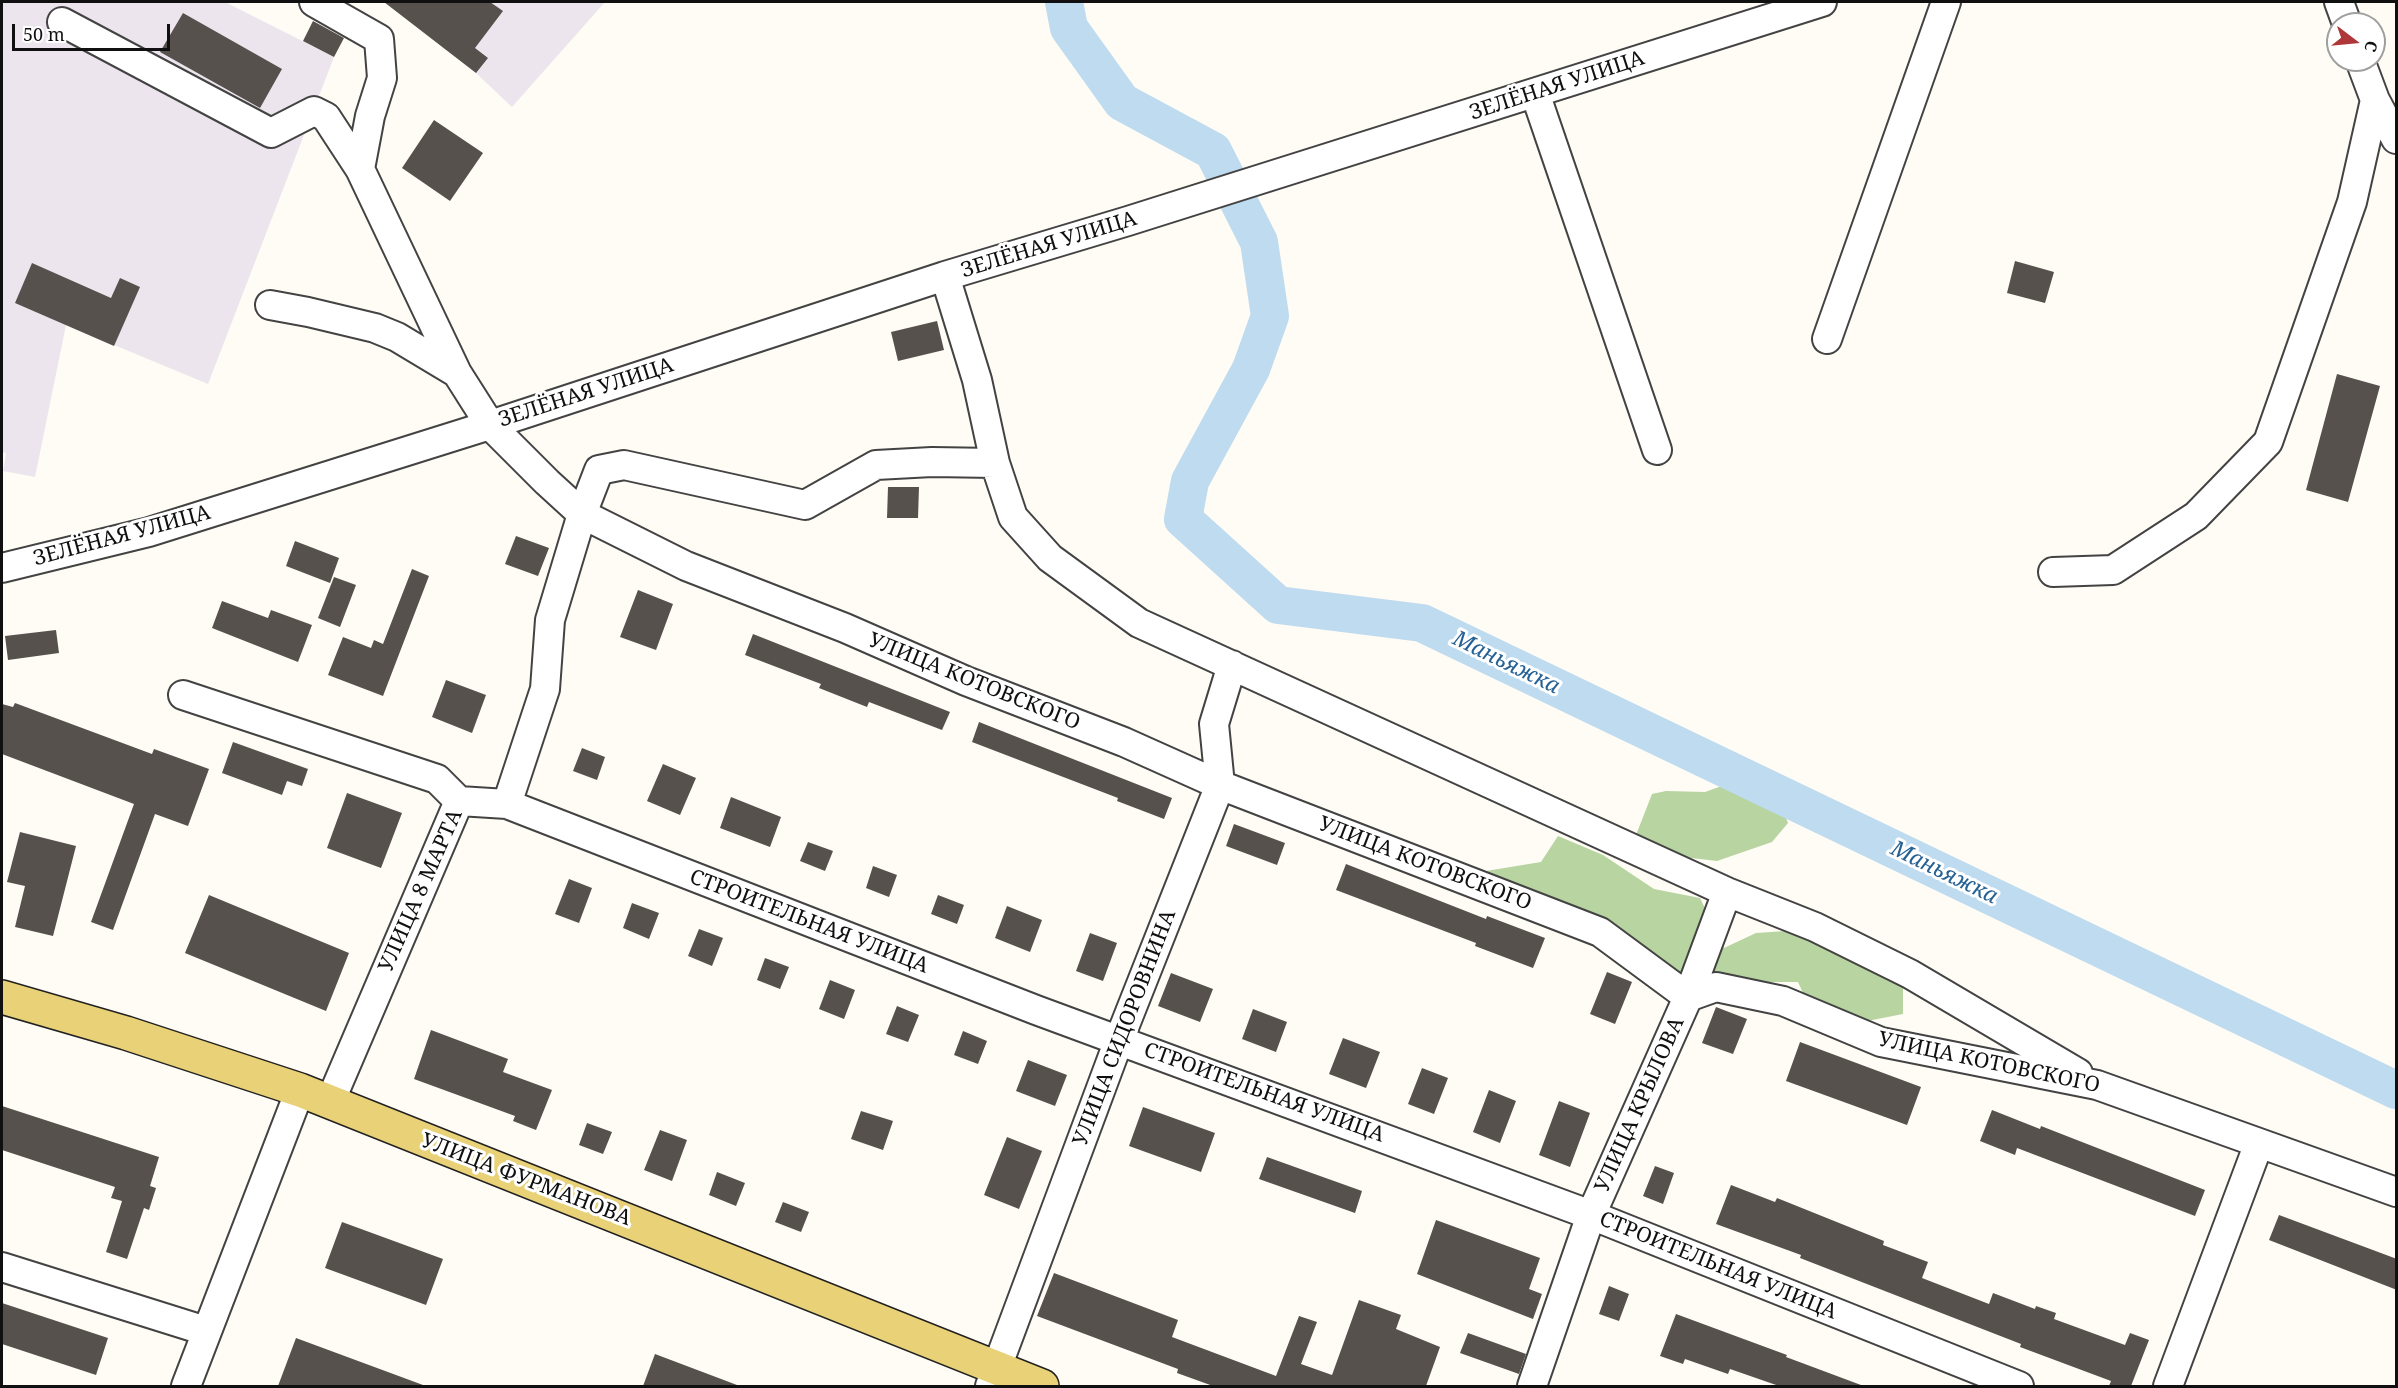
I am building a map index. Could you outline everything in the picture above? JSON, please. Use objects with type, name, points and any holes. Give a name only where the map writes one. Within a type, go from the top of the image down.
[{"type":"main road","name":"УЛИЦА ФУРМАНОВА","points":[[2,997],[126,1033],[300,1090],[994,1378],[1042,1386]]},
{"type":"street","points":[[314,2],[379,39],[382,78],[370,116],[360,169]]},
{"type":"street","name":"ЗЕЛЁНАЯ УЛИЦА","points":[[2,568],[149,532],[490,425],[945,276],[1291,170],[1822,2]]},
{"type":"street","points":[[1827,339],[1946,2]]},
{"type":"street","name":"УЛИЦА КОТОВСКОГО","points":[[62,22],[271,133],[314,111],[326,117],[360,169],[457,373],[490,425],[582,514],[686,566],[845,628],[966,681],[1124,742],[1220,784],[1600,932],[1688,997],[1716,987],[1783,1002],[1881,1042],[2097,1084],[2397,1192]]},
{"type":"street","points":[[2364,72],[2375,100],[2397,139]]},
{"type":"street","points":[[1535,93],[1657,450]]},
{"type":"street","points":[[2053,572],[2113,570],[2196,516],[2268,442],[2352,202],[2375,100]]},
{"type":"street","points":[[945,276],[977,380],[995,463],[1013,517],[1050,558],[1139,623],[1727,892],[1815,927],[1910,974],[2097,1084]]},
{"type":"street","points":[[270,305],[375,328],[397,337],[457,373]]},
{"type":"street","points":[[507,804],[545,689],[550,620],[582,514],[599,470],[624,465],[805,505],[876,465],[932,462],[995,463]]},
{"type":"street","name":"УЛИЦА СИДОРОВНИНА","points":[[994,1378],[1119,1040],[1220,784],[1214,724],[1232,665]]},
{"type":"street","points":[[183,695],[437,778],[459,801]]},
{"type":"street","name":"УЛИЦА 8 МАРТА","points":[[330,1102],[459,801],[507,804]]},
{"type":"street","name":"СТРОИТЕЛЬНАЯ УЛИЦА","points":[[507,804],[1036,1010],[1591,1215],[2019,1386]]},
{"type":"street","name":"УЛИЦА КРЫЛОВА","points":[[1532,1386],[1591,1215],[1688,997],[1727,892]]},
{"type":"street","points":[[186,1386],[300,1090]]},
{"type":"street","points":[[2168,1386],[2259,1143]]},
{"type":"street","points":[[2,1267],[206,1331]]},
{"type":"shaded area","points":[[2,2],[225,2],[334,57],[208,384],[66,325],[35,477],[3,471],[6,453],[2,452]]},
{"type":"shaded area","points":[[384,2],[605,2],[512,107],[476,73]]},
{"type":"green space","points":[[1736,781],[1781,805],[1788,823],[1772,842],[1717,861],[1683,857],[1636,835],[1652,794],[1666,791],[1705,792]]},
{"type":"green space","points":[[1558,836],[1603,855],[1654,889],[1700,898],[1724,948],[1756,933],[1786,931],[1821,945],[1903,986],[1903,1014],[1852,1024],[1808,1004],[1798,982],[1766,982],[1677,972],[1563,907],[1486,871],[1541,862]]},
{"type":"building","points":[[384,2],[490,2],[503,11],[475,48],[488,58],[476,73]]},
{"type":"building","points":[[183,13],[282,69],[260,108],[160,52]]},
{"type":"building","points":[[313,21],[344,38],[334,57],[303,41]]},
{"type":"building","points":[[434,120],[483,153],[450,201],[402,168]]},
{"type":"building","points":[[2015,261],[2054,272],[2045,303],[2007,293]]},
{"type":"building","points":[[32,263],[111,298],[120,278],[140,287],[114,346],[15,303]]},
{"type":"building","points":[[937,321],[944,350],[898,361],[891,332]]},
{"type":"building","points":[[2337,374],[2380,386],[2348,502],[2306,490]]},
{"type":"building","points":[[888,487],[919,487],[918,518],[887,518]]},
{"type":"building","points":[[516,536],[549,548],[538,576],[505,564]]},
{"type":"building","points":[[295,541],[339,558],[330,583],[286,566]]},
{"type":"building","points":[[412,569],[429,576],[383,696],[328,675],[343,637],[371,648],[374,640],[383,644]]},
{"type":"building","points":[[334,577],[356,585],[340,627],[318,618]]},
{"type":"building","points":[[638,590],[673,604],[656,650],[620,637]]},
{"type":"building","points":[[222,601],[268,618],[271,610],[312,625],[298,662],[212,628]]},
{"type":"building","points":[[56,630],[59,653],[8,660],[5,636]]},
{"type":"building","points":[[753,634],[950,712],[942,730],[869,702],[867,707],[819,688],[821,684],[745,655]]},
{"type":"building","points":[[446,680],[486,695],[472,733],[432,717]]},
{"type":"building","points":[[15,703],[152,754],[154,749],[209,769],[188,826],[155,814],[113,930],[91,922],[134,804],[2,754],[2,704],[13,707]]},
{"type":"building","points":[[979,722],[1172,798],[1164,819],[1117,801],[1118,798],[972,742]]},
{"type":"building","points":[[233,742],[308,769],[302,786],[287,781],[282,795],[222,773]]},
{"type":"building","points":[[582,748],[605,757],[597,780],[573,771]]},
{"type":"building","points":[[663,764],[696,778],[680,815],[647,801]]},
{"type":"building","points":[[347,793],[402,813],[381,868],[327,848]]},
{"type":"building","points":[[731,797],[781,817],[770,847],[720,828]]},
{"type":"building","points":[[1234,824],[1285,843],[1277,865],[1226,846]]},
{"type":"building","points":[[20,832],[76,846],[53,936],[15,927],[25,886],[7,882]]},
{"type":"building","points":[[808,842],[833,851],[825,871],[800,861]]},
{"type":"building","points":[[1346,864],[1486,919],[1487,916],[1545,938],[1533,968],[1475,946],[1476,943],[1336,890]]},
{"type":"building","points":[[873,866],[897,875],[889,897],[866,888]]},
{"type":"building","points":[[569,879],[592,888],[579,923],[555,914]]},
{"type":"building","points":[[209,895],[349,953],[326,1011],[185,953]]},
{"type":"building","points":[[938,895],[964,905],[957,924],[931,914]]},
{"type":"building","points":[[632,903],[659,913],[649,939],[623,928]]},
{"type":"building","points":[[1007,906],[1042,920],[1030,952],[995,938]]},
{"type":"building","points":[[699,929],[723,938],[712,966],[688,956]]},
{"type":"building","points":[[1090,933],[1117,943],[1103,981],[1076,971]]},
{"type":"building","points":[[765,958],[789,967],[780,989],[757,980]]},
{"type":"building","points":[[1607,972],[1632,982],[1615,1024],[1590,1014]]},
{"type":"building","points":[[1171,973],[1213,989],[1200,1022],[1158,1006]]},
{"type":"building","points":[[830,980],[855,990],[844,1019],[819,1009]]},
{"type":"building","points":[[897,1006],[919,1015],[908,1042],[886,1034]]},
{"type":"building","points":[[1716,1007],[1747,1019],[1733,1054],[1702,1043]]},
{"type":"building","points":[[1253,1009],[1287,1022],[1276,1052],[1242,1039]]},
{"type":"building","points":[[431,1030],[508,1059],[503,1072],[552,1090],[536,1130],[513,1121],[515,1116],[414,1079]]},
{"type":"building","points":[[963,1031],[987,1041],[978,1064],[954,1055]]},
{"type":"building","points":[[1343,1038],[1380,1052],[1366,1088],[1329,1074]]},
{"type":"building","points":[[1800,1042],[1921,1087],[1907,1125],[1786,1081]]},
{"type":"building","points":[[1028,1060],[1067,1075],[1055,1106],[1016,1091]]},
{"type":"building","points":[[1422,1068],[1448,1078],[1434,1114],[1408,1104]]},
{"type":"building","points":[[1489,1090],[1516,1101],[1500,1143],[1473,1132]]},
{"type":"building","points":[[1559,1101],[1590,1113],[1570,1167],[1539,1155]]},
{"type":"building","points":[[2,1106],[159,1157],[150,1186],[156,1188],[149,1210],[144,1208],[127,1259],[106,1252],[122,1201],[111,1198],[115,1187],[2,1150]]},
{"type":"building","points":[[1143,1107],[1215,1133],[1201,1172],[1129,1146]]},
{"type":"building","points":[[1992,1110],[2040,1129],[2041,1126],[2205,1190],[2195,1216],[2017,1148],[2015,1155],[1980,1141]]},
{"type":"building","points":[[861,1111],[893,1121],[883,1150],[851,1139]]},
{"type":"building","points":[[587,1123],[612,1132],[603,1154],[579,1145]]},
{"type":"building","points":[[660,1130],[687,1140],[672,1181],[644,1170]]},
{"type":"building","points":[[1007,1137],[1042,1151],[1019,1209],[984,1195]]},
{"type":"building","points":[[1267,1157],[1362,1191],[1355,1213],[1259,1179]]},
{"type":"building","points":[[1655,1166],[1674,1173],[1663,1204],[1643,1196]]},
{"type":"building","points":[[717,1172],[745,1183],[736,1206],[709,1195]]},
{"type":"building","points":[[1731,1185],[1775,1202],[1777,1198],[1884,1241],[1883,1245],[1928,1262],[1922,1278],[1989,1304],[1993,1293],[2035,1309],[2036,1306],[2056,1313],[2054,1319],[2125,1345],[2130,1333],[2149,1340],[2131,1386],[2109,1386],[2111,1381],[2020,1347],[2021,1344],[1800,1258],[1801,1255],[1716,1224]]},
{"type":"building","points":[[783,1202],[809,1212],[801,1232],[775,1222]]},
{"type":"building","points":[[2279,1215],[2397,1259],[2397,1290],[2269,1240]]},
{"type":"building","points":[[1436,1220],[1540,1258],[1529,1289],[1542,1294],[1533,1319],[1417,1274]]},
{"type":"building","points":[[342,1222],[443,1259],[426,1305],[325,1268]]},
{"type":"building","points":[[1054,1273],[1178,1320],[1172,1337],[1276,1376],[1299,1316],[1317,1322],[1301,1364],[1332,1375],[1359,1300],[1401,1315],[1396,1329],[1440,1347],[1426,1386],[1213,1386],[1177,1373],[1178,1369],[1037,1316]]},
{"type":"building","points":[[1609,1286],[1629,1294],[1619,1321],[1599,1314]]},
{"type":"building","points":[[2,1303],[108,1338],[96,1375],[2,1344]]},
{"type":"building","points":[[1676,1314],[1787,1355],[1786,1357],[1861,1386],[1779,1386],[1730,1369],[1728,1374],[1685,1359],[1683,1364],[1660,1356]]},
{"type":"building","points":[[1468,1333],[1526,1354],[1519,1374],[1460,1353]]},
{"type":"building","points":[[296,1338],[423,1385],[278,1386]]},
{"type":"building","points":[[655,1354],[737,1385],[643,1386]]},
{"type":"waterway","name":"Маньяжка","points":[[1064,2],[1069,28],[1122,102],[1213,151],[1259,242],[1270,316],[1251,369],[1190,481],[1183,519],[1278,605],[1422,623],[2396,1090]]}]
